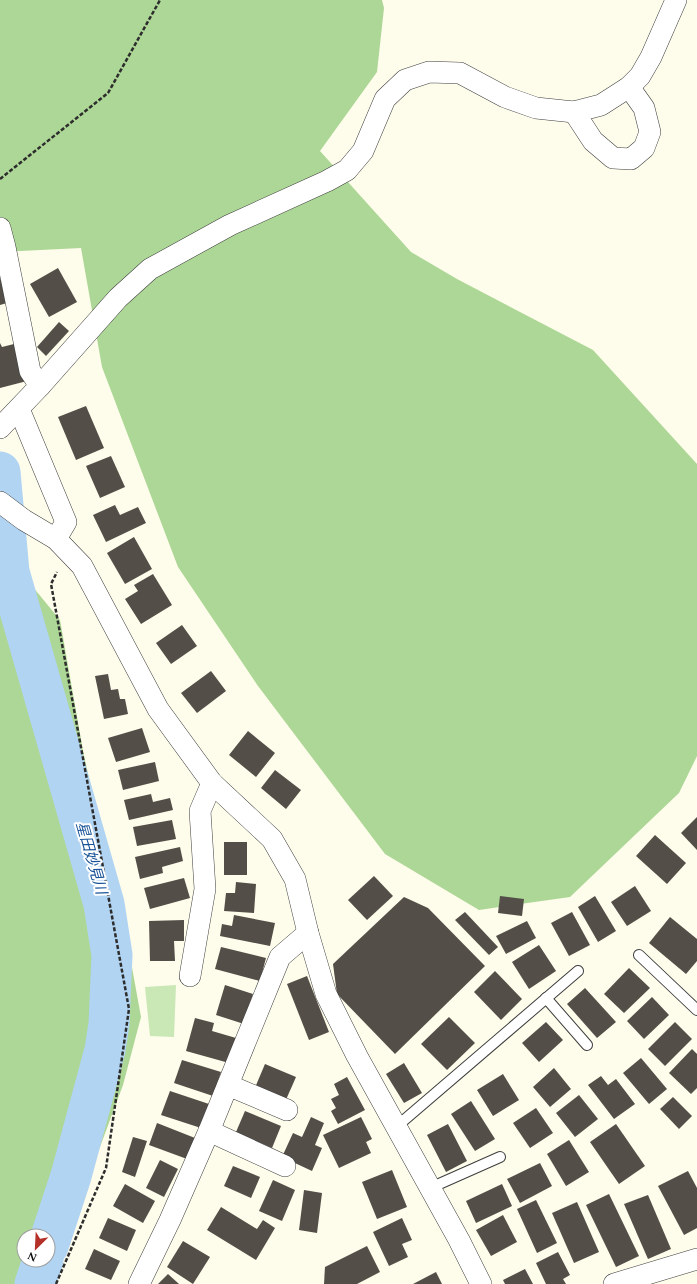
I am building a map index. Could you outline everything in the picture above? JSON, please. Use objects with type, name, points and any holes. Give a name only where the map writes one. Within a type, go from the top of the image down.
[{"type":"street","points":[[2,426],[40,386],[118,298],[150,269],[230,225],[327,182],[347,170],[363,151],[384,99],[405,80],[429,72],[460,73],[511,99],[536,108],[574,112],[601,104],[629,87],[640,76],[651,57],[676,0]]},
{"type":"street","points":[[574,112],[593,141],[613,158],[631,159],[644,148],[650,132],[644,108],[629,87]]},
{"type":"street","points":[[0,228],[6,247],[30,371],[40,386]]},
{"type":"street","points":[[19,409],[66,522],[62,545]]},
{"type":"street","points":[[0,502],[62,545],[82,566],[158,709],[212,783],[272,839],[295,879],[308,933],[326,994],[481,1284]]},
{"type":"street","points":[[190,976],[205,890],[200,811],[212,783]]},
{"type":"street","points":[[139,1284],[170,1220],[209,1130],[280,957],[308,933]]},
{"type":"street","points":[[228,1085],[287,1110]]},
{"type":"street","points":[[209,1130],[285,1166]]},
{"type":"street","points":[[614,1284],[697,1259]]},
{"type":"lane","points":[[639,955],[697,1010]]},
{"type":"lane","points":[[396,1126],[578,971]]},
{"type":"lane","points":[[546,998],[587,1045]]},
{"type":"lane","points":[[430,1188],[500,1157]]},
{"type":"path","points":[[0,179],[108,93],[160,0]]},
{"type":"path","points":[[56,1284],[106,1168],[129,1009],[51,584],[62,545]]},
{"type":"green space","points":[[0,0],[382,0],[384,8],[377,72],[320,151],[411,252],[457,279],[593,350],[697,464],[697,756],[679,793],[570,897],[479,910],[385,854],[258,686],[178,567],[102,367],[81,248],[0,252]]},
{"type":"green space","points":[[0,547],[60,620],[83,751],[129,951],[141,1017],[123,1085],[56,1265],[56,1228],[16,1228],[16,1268],[55,1268],[49,1284],[0,1284]]},
{"type":"green space","points":[[176,985],[174,1037],[150,1036],[145,987]]},
{"type":"building","points":[[58,268],[77,302],[49,317],[30,284]]},
{"type":"building","points":[[0,277],[7,303],[0,305]]},
{"type":"building","points":[[59,322],[69,331],[46,356],[37,347]]},
{"type":"building","points":[[0,343],[2,347],[18,343],[27,381],[0,388]]},
{"type":"building","points":[[86,406],[104,448],[76,460],[58,417]]},
{"type":"building","points":[[111,456],[125,487],[100,498],[86,466]]},
{"type":"building","points":[[115,505],[120,515],[138,507],[146,523],[106,542],[93,515]]},
{"type":"building","points":[[134,537],[152,569],[125,584],[107,553]]},
{"type":"building","points":[[153,574],[172,605],[141,624],[125,599],[138,591],[134,585]]},
{"type":"building","points":[[182,625],[197,646],[171,664],[156,643]]},
{"type":"building","points":[[211,671],[226,691],[197,713],[181,693]]},
{"type":"building","points":[[108,674],[111,690],[118,689],[120,699],[125,699],[128,714],[104,719],[95,676]]},
{"type":"building","points":[[142,728],[150,752],[116,762],[108,738]]},
{"type":"building","points":[[248,731],[275,753],[256,777],[229,755]]},
{"type":"building","points":[[155,762],[159,781],[123,790],[118,770]]},
{"type":"building","points":[[275,770],[301,790],[286,809],[261,788]]},
{"type":"building","points":[[151,794],[153,802],[170,798],[173,810],[129,820],[124,800]]},
{"type":"building","points":[[697,817],[697,850],[681,833]]},
{"type":"building","points":[[172,820],[176,839],[137,846],[133,827]]},
{"type":"building","points":[[655,835],[686,863],[667,884],[636,856]]},
{"type":"building","points":[[224,842],[247,842],[247,875],[224,875]]},
{"type":"building","points":[[180,847],[183,861],[162,867],[163,873],[140,879],[135,857]]},
{"type":"building","points":[[374,876],[393,896],[367,920],[348,900]]},
{"type":"building","points":[[184,878],[190,898],[150,909],[144,888]]},
{"type":"building","points":[[236,882],[256,884],[254,913],[224,911],[226,893],[235,893]]},
{"type":"building","points":[[635,886],[651,911],[627,926],[611,902]]},
{"type":"building","points":[[500,896],[524,899],[522,916],[498,913]]},
{"type":"building","points":[[595,896],[616,931],[598,942],[578,907]]},
{"type":"building","points":[[404,897],[428,908],[485,966],[395,1054],[337,994],[333,964]]},
{"type":"building","points":[[465,912],[498,947],[489,955],[455,920]]},
{"type":"building","points":[[572,912],[590,945],[569,956],[551,923]]},
{"type":"building","points":[[234,915],[275,923],[270,946],[220,936],[222,924],[232,926]]},
{"type":"building","points":[[670,917],[697,939],[697,961],[686,974],[649,943]]},
{"type":"building","points":[[184,920],[184,941],[174,941],[175,961],[150,961],[149,921]]},
{"type":"building","points":[[527,921],[536,938],[506,954],[496,936]]},
{"type":"building","points":[[539,945],[556,971],[529,989],[512,962]]},
{"type":"building","points":[[221,947],[266,958],[260,981],[215,969]]},
{"type":"building","points":[[629,968],[650,988],[624,1013],[604,994]]},
{"type":"building","points":[[495,971],[522,999],[501,1020],[474,992]]},
{"type":"building","points":[[307,976],[329,1032],[309,1040],[287,984]]},
{"type":"building","points":[[225,985],[253,994],[244,1024],[216,1015]]},
{"type":"building","points":[[585,988],[616,1022],[597,1038],[567,1004]]},
{"type":"building","points":[[652,997],[669,1015],[644,1039],[627,1021]]},
{"type":"building","points":[[449,1017],[475,1043],[447,1070],[421,1044]]},
{"type":"building","points":[[195,1018],[214,1023],[212,1031],[236,1038],[229,1063],[186,1051]]},
{"type":"building","points":[[546,1022],[563,1040],[539,1062],[522,1043]]},
{"type":"building","points":[[675,1022],[692,1039],[665,1066],[648,1049]]},
{"type":"building","points":[[692,1049],[697,1054],[697,1088],[691,1094],[669,1073]]},
{"type":"building","points":[[641,1058],[667,1089],[649,1104],[623,1073]]},
{"type":"building","points":[[182,1060],[221,1072],[213,1096],[174,1083]]},
{"type":"building","points":[[404,1063],[422,1093],[404,1103],[386,1074]]},
{"type":"building","points":[[265,1064],[296,1077],[285,1102],[254,1090]]},
{"type":"building","points":[[554,1068],[571,1089],[550,1107],[533,1087]]},
{"type":"building","points":[[503,1074],[519,1100],[493,1116],[477,1090]]},
{"type":"building","points":[[601,1076],[608,1085],[616,1079],[635,1104],[614,1119],[588,1085]]},
{"type":"building","points":[[347,1077],[365,1110],[338,1124],[331,1111],[336,1108],[331,1099],[339,1095],[334,1084]]},
{"type":"building","points":[[170,1091],[212,1105],[204,1129],[161,1115]]},
{"type":"building","points":[[579,1095],[598,1119],[575,1137],[556,1113]]},
{"type":"building","points":[[673,1097],[692,1116],[679,1129],[660,1109]]},
{"type":"building","points":[[471,1101],[495,1139],[475,1151],[451,1114]]},
{"type":"building","points":[[536,1108],[553,1133],[530,1148],[513,1123]]},
{"type":"building","points":[[245,1111],[281,1126],[272,1148],[236,1132]]},
{"type":"building","points":[[311,1117],[324,1123],[315,1145],[322,1148],[312,1171],[282,1157],[293,1133],[302,1137]]},
{"type":"building","points":[[361,1117],[372,1139],[366,1142],[371,1153],[339,1168],[323,1135]]},
{"type":"building","points":[[157,1123],[195,1138],[187,1159],[149,1145]]},
{"type":"building","points":[[448,1124],[467,1161],[446,1172],[427,1135]]},
{"type":"building","points":[[616,1124],[645,1166],[619,1184],[590,1142]]},
{"type":"building","points":[[133,1137],[147,1141],[135,1177],[122,1172]]},
{"type":"building","points":[[569,1140],[589,1172],[566,1186],[547,1154]]},
{"type":"building","points":[[160,1160],[178,1169],[164,1197],[146,1188]]},
{"type":"building","points":[[540,1163],[552,1186],[520,1203],[507,1179]]},
{"type":"building","points":[[233,1166],[260,1177],[251,1198],[224,1186]]},
{"type":"building","points":[[392,1170],[407,1207],[377,1219],[362,1182]]},
{"type":"building","points":[[688,1171],[697,1188],[697,1228],[684,1235],[658,1186]]},
{"type":"building","points":[[273,1180],[295,1190],[282,1221],[259,1211]]},
{"type":"building","points":[[125,1184],[155,1201],[143,1223],[113,1206]]},
{"type":"building","points":[[502,1184],[512,1206],[476,1223],[466,1201]]},
{"type":"building","points":[[304,1190],[322,1193],[317,1233],[299,1230]]},
{"type":"building","points":[[609,1194],[639,1256],[616,1267],[586,1205]]},
{"type":"building","points":[[648,1195],[671,1249],[648,1259],[624,1204]]},
{"type":"building","points":[[536,1200],[557,1243],[537,1253],[517,1209]]},
{"type":"building","points":[[577,1202],[599,1252],[574,1263],[552,1213]]},
{"type":"building","points":[[221,1207],[257,1229],[263,1220],[275,1228],[256,1260],[207,1230]]},
{"type":"building","points":[[503,1215],[517,1242],[491,1256],[476,1230]]},
{"type":"building","points":[[108,1218],[136,1230],[127,1251],[99,1238]]},
{"type":"building","points":[[402,1218],[412,1240],[402,1244],[408,1257],[389,1266],[373,1232]]},
{"type":"building","points":[[183,1241],[210,1257],[193,1284],[167,1267]]},
{"type":"building","points":[[367,1246],[380,1272],[357,1284],[324,1284],[325,1267]]},
{"type":"building","points":[[94,1249],[120,1261],[111,1280],[85,1269]]},
{"type":"building","points":[[558,1252],[570,1275],[563,1279],[566,1284],[546,1284],[536,1263]]},
{"type":"building","points":[[525,1269],[533,1284],[505,1284],[503,1280]]},
{"type":"building","points":[[436,1272],[442,1284],[413,1284]]},
{"type":"building","points":[[168,1274],[179,1284],[158,1284]]},
{"type":"waterway","name":"星田妙見川","points":[[0,472],[9,572],[104,904],[112,955],[109,1024],[105,1050],[71,1176],[54,1228]]},
{"type":"waterway","name":"星田妙見川","points":[[35,1284],[40,1268]]}]
